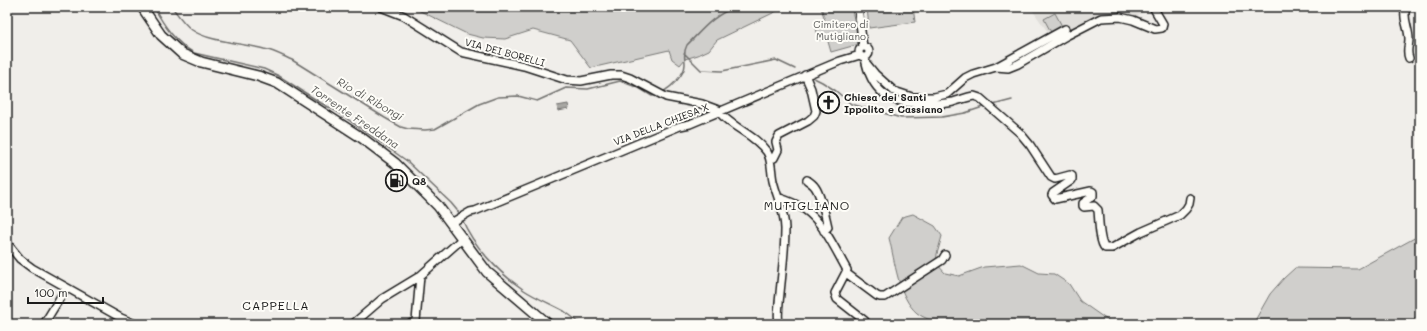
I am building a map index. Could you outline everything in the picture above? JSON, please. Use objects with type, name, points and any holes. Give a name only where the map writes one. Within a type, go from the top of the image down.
[{"type":"main road","points":[[142,7],[161,35],[182,54],[201,62],[258,76],[277,83],[378,149],[423,190],[453,221],[462,239],[487,272],[548,324]]},
{"type":"street","name":"VIA DEI BORELLI","points":[[381,7],[404,16],[461,52],[524,66],[567,80],[582,82],[611,75],[621,75],[630,78],[660,94],[702,104],[722,111]]},
{"type":"street","points":[[858,7],[863,47],[867,48],[868,51],[868,54],[864,58]]},
{"type":"street","points":[[996,67],[1008,68],[1018,64],[1066,36],[1101,18],[1120,17],[1133,20],[1156,29],[1162,28],[1163,24],[1154,7]]},
{"type":"street","points":[[1406,7],[1406,21],[1410,40],[1407,54],[1409,58]]},
{"type":"street","points":[[864,58],[875,74],[894,91],[912,97],[923,98],[940,96],[948,94],[965,78],[996,67],[1065,29]]},
{"type":"street","name":"VIA DELLA CHIESA X","points":[[453,221],[470,212],[680,126],[690,124],[722,111],[840,61],[864,58]]},
{"type":"street","points":[[864,58],[877,88],[888,97],[902,103],[942,103],[954,102],[974,96],[980,98],[1020,133],[1030,145],[1050,177],[1055,179],[1070,175],[1072,176],[1072,180],[1053,193],[1053,198],[1055,199],[1091,191],[1093,192],[1093,196],[1083,203],[1082,206],[1094,206],[1098,210],[1101,238],[1105,248],[1112,248],[1140,232],[1180,215],[1189,204],[1190,198]]},
{"type":"street","points":[[770,159],[774,158],[778,150],[776,142],[779,136],[808,122],[814,116],[816,110],[811,89],[805,75]]},
{"type":"street","points":[[722,111],[722,115],[725,119],[750,135],[769,155],[773,180],[783,214],[785,230],[778,306],[779,324]]},
{"type":"street","points":[[807,180],[814,185],[817,191],[828,227],[824,231]]},
{"type":"street","points":[[778,197],[804,209],[820,224],[847,270],[835,293],[837,299],[865,321]]},
{"type":"street","points":[[353,324],[382,300],[420,276],[462,239]]},
{"type":"street","points":[[7,243],[26,264],[66,288],[135,324]]},
{"type":"street","points":[[846,273],[880,298],[885,297],[942,260],[945,255]]},
{"type":"street","points":[[410,324],[416,321],[420,276]]},
{"type":"street","points":[[44,324],[66,288]]},
{"type":"shaded area","points":[[1030,7],[1146,7],[1146,9],[1133,19],[1120,15],[1067,33],[1050,35]]},
{"type":"shaded area","points":[[568,104],[569,109],[558,111],[557,106]]},
{"type":"green space","points":[[412,7],[782,7],[775,12],[717,40],[709,50],[685,59],[680,65],[672,59],[669,50],[591,68],[570,40],[533,30],[505,39],[483,38],[467,34]]},
{"type":"green space","name":"Cimitero di Mutigliano","points":[[821,7],[851,7],[859,43],[831,52],[827,38],[819,40],[816,28],[826,25]]},
{"type":"green space","points":[[867,7],[913,7],[915,22],[869,28]]},
{"type":"green space","points":[[1055,13],[1063,28],[1052,34],[1044,19]]},
{"type":"green space","points":[[913,214],[935,226],[942,236],[936,263],[945,273],[959,276],[984,267],[1021,264],[1039,273],[1054,274],[1069,284],[1080,301],[1110,322],[1110,324],[939,324],[922,316],[917,313],[905,298],[895,268],[889,238],[902,217]]},
{"type":"green space","points":[[1420,235],[1420,324],[1253,324],[1270,294],[1295,268],[1358,269]]},
{"type":"waterway","name":"Torrente Freddana","points":[[154,7],[171,33],[187,49],[194,53],[264,69],[279,76],[336,111],[407,161],[451,203],[461,215]]},
{"type":"waterway","name":"Rio di Ribongi","points":[[172,7],[186,25],[199,34],[217,40],[268,50],[282,55],[385,118],[401,127],[408,129],[435,129],[479,104],[498,97],[518,96],[537,101],[566,88],[588,89],[620,81],[639,88],[652,96],[658,95]]},
{"type":"waterway","name":"Rio di Ribongi","points":[[663,92],[673,84],[683,72],[687,45],[715,18],[736,7]]},
{"type":"waterway","points":[[684,53],[701,70],[722,71],[776,60],[795,69]]},
{"type":"waterway","points":[[810,76],[836,91],[851,104],[901,118],[942,117],[965,113],[986,106]]},
{"type":"waterway","points":[[993,105],[1012,100]]},
{"type":"waterway","name":"Torrente Freddana","points":[[462,219],[480,249],[506,276],[524,290],[564,311],[581,324]]},
{"type":"place","name":"Chiesa dei Santi Ippolito e Cassiano","points":[[828,103]]},
{"type":"place","name":"Q8","points":[[396,181]]},
{"type":"district","name":"MUTIGLIANO","points":[[807,206]]},
{"type":"district","name":"CAPPELLA","points":[[276,306]]}]
